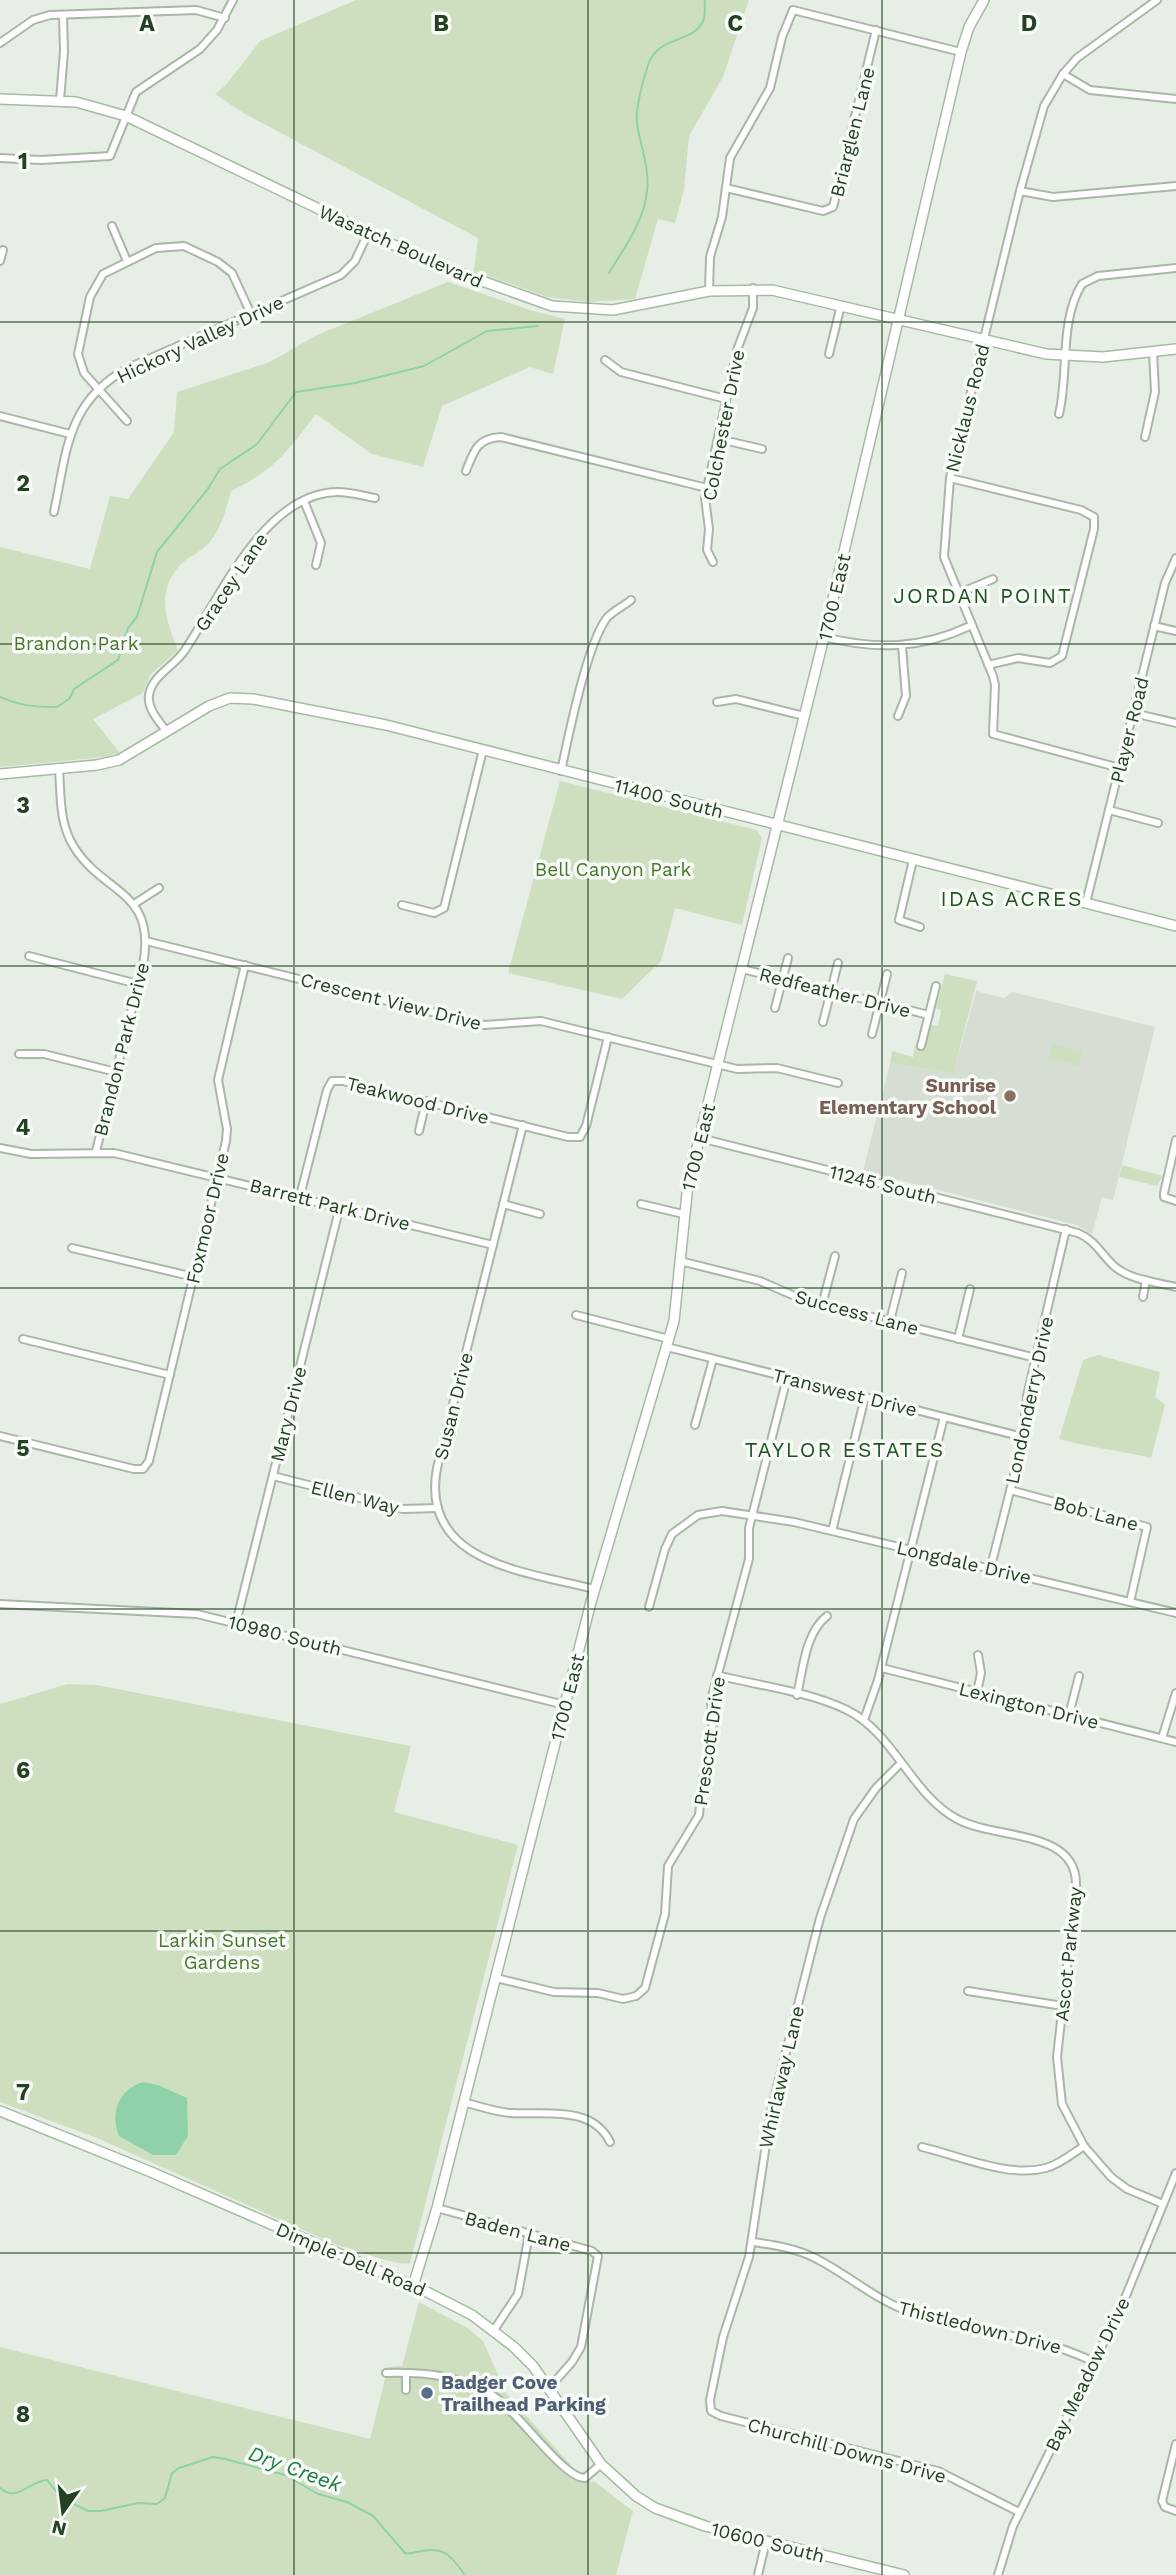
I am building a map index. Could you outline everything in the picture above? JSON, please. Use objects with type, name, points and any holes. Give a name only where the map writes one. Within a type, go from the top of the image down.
[{"type":"main road","name":"1700 East","points":[[413,2286],[437,2208],[594,1589],[668,1343],[678,1301],[683,1213],[700,1138],[824,637],[961,52],[982,3]]},
{"type":"main road","name":"Wasatch Boulevard","points":[[0,99],[60,100],[126,116],[446,270],[552,306],[589,310],[626,309],[709,291],[753,288],[793,293],[984,340],[1067,357],[1176,349]]},
{"type":"main road","name":"11400 South","points":[[0,774],[119,760],[219,701],[242,698],[386,725],[1176,926]]},
{"type":"main road","name":"Dimple Dell Road","points":[[0,2111],[118,2158],[449,2302],[494,2330],[533,2366],[601,2464],[636,2496]]},
{"type":"main road","name":"10600 South","points":[[636,2496],[690,2522],[901,2575]]},
{"type":"street","points":[[0,158],[107,157],[113,152],[139,89],[200,49],[225,18],[233,0]]},
{"type":"street","name":"Nicklaus Road","points":[[1120,768],[993,734],[995,685],[957,594],[944,550],[950,478],[1039,119],[1063,74],[1098,41],[1157,0]]},
{"type":"street","points":[[0,43],[33,20],[63,15],[196,10],[225,18]]},
{"type":"street","points":[[709,291],[710,257],[722,216],[730,158],[767,95],[782,37],[793,10],[961,52]]},
{"type":"street","points":[[60,100],[64,52],[63,15]]},
{"type":"street","name":"Briarglen Lane","points":[[726,188],[830,211],[876,30]]},
{"type":"street","points":[[1063,74],[1090,90],[1176,99]]},
{"type":"street","points":[[1020,191],[1053,197],[1176,186]]},
{"type":"street","points":[[112,226],[127,261]]},
{"type":"street","name":"Hickory Valley Drive","points":[[54,512],[71,434],[81,409],[98,391],[130,367],[341,275],[355,261],[368,233]]},
{"type":"street","points":[[127,421],[98,391],[80,364],[79,343],[96,281],[110,268],[165,245],[192,249],[232,273],[251,314]]},
{"type":"street","points":[[0,261],[3,250]]},
{"type":"street","points":[[1059,414],[1076,296],[1087,280],[1098,276],[1176,268]]},
{"type":"street","name":"Colchester Drive","points":[[713,562],[707,550],[707,488],[737,350],[752,309],[753,288]]},
{"type":"street","points":[[830,354],[841,305]]},
{"type":"street","points":[[1145,437],[1155,392],[1153,351]]},
{"type":"street","points":[[605,360],[621,372],[726,399]]},
{"type":"street","points":[[0,416],[71,434]]},
{"type":"street","points":[[466,471],[477,445],[488,438],[501,437],[707,488]]},
{"type":"street","points":[[719,439],[762,449]]},
{"type":"street","points":[[950,478],[1081,510],[1094,517],[1094,529],[1062,656],[1050,663],[1018,657],[988,665]]},
{"type":"street","name":"Gracey Lane","points":[[167,732],[150,707],[148,699],[153,683],[181,657],[264,530],[287,510],[304,501],[337,492],[375,498]]},
{"type":"street","points":[[304,501],[321,543],[317,565]]},
{"type":"street","name":"Player Road","points":[[1086,903],[1165,583],[1176,558]]},
{"type":"street","points":[[957,594],[993,579]]},
{"type":"street","points":[[561,771],[595,639],[608,616],[619,611],[631,600]]},
{"type":"street","points":[[824,637],[870,646],[902,646],[930,642],[970,626]]},
{"type":"street","points":[[1154,626],[1176,631]]},
{"type":"street","points":[[898,716],[906,696],[902,646]]},
{"type":"street","points":[[717,702],[736,699],[804,716]]},
{"type":"street","points":[[1133,713],[1176,723]]},
{"type":"street","points":[[401,905],[434,913],[444,908],[483,750]]},
{"type":"street","points":[[59,769],[62,817],[75,849],[86,863],[134,904],[159,887]]},
{"type":"street","points":[[1109,810],[1158,823]]},
{"type":"street","points":[[913,860],[899,920],[920,927]]},
{"type":"street","name":"Brandon Park Drive","points":[[96,1151],[138,984],[146,941],[134,904]]},
{"type":"street","name":"Crescent View Drive","points":[[146,941],[484,1025],[541,1021],[719,1065],[744,1070],[776,1068],[838,1083]]},
{"type":"street","points":[[29,956],[138,984]]},
{"type":"street","points":[[775,1008],[788,958]]},
{"type":"street","points":[[823,1022],[838,963]]},
{"type":"street","name":"Foxmoor Drive","points":[[0,1436],[121,1467],[143,1469],[152,1450],[218,1176],[227,1129],[218,1093],[219,1068],[244,965]]},
{"type":"street","name":"Redfeather Drive","points":[[742,969],[929,1016]]},
{"type":"street","points":[[872,1034],[887,974]]},
{"type":"street","points":[[921,1045],[936,986]]},
{"type":"street","name":"Teakwood Drive","points":[[300,1196],[327,1090],[332,1081],[343,1081],[580,1137],[586,1126],[608,1037]]},
{"type":"street","points":[[19,1054],[44,1054],[116,1072]]},
{"type":"street","points":[[419,1131],[426,1101]]},
{"type":"street","name":"Susan Drive","points":[[523,1125],[437,1468],[438,1508],[453,1536],[474,1555],[501,1565],[594,1589]]},
{"type":"street","name":"11245 South","points":[[700,1138],[1066,1229],[1093,1241],[1120,1270],[1176,1287]]},
{"type":"street","points":[[1176,1140],[1164,1196],[1176,1201]]},
{"type":"street","name":"Barrett Park Drive","points":[[0,1148],[31,1154],[96,1151],[218,1176],[493,1245]]},
{"type":"street","points":[[503,1204],[540,1214]]},
{"type":"street","points":[[641,1204],[683,1213]]},
{"type":"street","name":"Mary Drive","points":[[236,1623],[340,1206]]},
{"type":"street","name":"Londonderry Drive","points":[[990,1570],[1023,1437],[1025,1406],[1066,1229]]},
{"type":"street","points":[[72,1248],[194,1277]]},
{"type":"street","points":[[822,1305],[835,1256]]},
{"type":"street","name":"Success Lane","points":[[680,1261],[760,1281],[822,1305],[1036,1358]]},
{"type":"street","points":[[890,1321],[902,1273]]},
{"type":"street","points":[[1143,1297],[1146,1280]]},
{"type":"street","points":[[958,1339],[970,1289]]},
{"type":"street","name":"Transwest Drive","points":[[576,1315],[713,1359],[1023,1437]]},
{"type":"street","points":[[23,1339],[170,1375]]},
{"type":"street","points":[[695,1425],[713,1359]]},
{"type":"street","name":"Prescott Drive","points":[[496,1978],[554,1992],[590,1992],[623,1999],[636,1996],[645,1988],[665,1914],[668,1866],[699,1815],[702,1783],[711,1746],[710,1708],[748,1559],[752,1514],[787,1378]]},
{"type":"street","points":[[832,1531],[865,1397]]},
{"type":"street","points":[[864,1720],[882,1668],[944,1417]]},
{"type":"street","name":"Ellen Way","points":[[273,1476],[403,1509],[438,1508]]},
{"type":"street","name":"Bob Lane","points":[[1010,1490],[1147,1527],[1130,1602]]},
{"type":"street","name":"Longdale Drive","points":[[649,1607],[665,1549],[679,1527],[698,1515],[710,1512],[752,1514],[832,1531],[1176,1613]]},
{"type":"street","name":"10980 South","points":[[0,1604],[178,1611],[565,1705]]},
{"type":"street","points":[[797,1695],[812,1635],[817,1623],[827,1616]]},
{"type":"street","points":[[977,1692],[981,1673],[978,1655]]},
{"type":"street","name":"Lexington Drive","points":[[882,1668],[1176,1742]]},
{"type":"street","name":"Ascot Parkway","points":[[717,1675],[832,1704],[864,1720],[935,1802],[956,1818],[980,1828],[1049,1844],[1069,1857],[1074,1865],[1076,1885],[1057,2057],[1058,2088],[1068,2120],[1084,2146],[1111,2177],[1127,2189],[1164,2204]]},
{"type":"street","points":[[1069,1715],[1079,1676]]},
{"type":"street","points":[[1162,1738],[1176,1693]]},
{"type":"street","name":"Whirlaway Lane","points":[[711,2411],[711,2387],[723,2337],[753,2242],[771,2111],[820,1918],[854,1819],[876,1788],[901,1763]]},
{"type":"street","points":[[968,1991],[1063,2006]]},
{"type":"street","points":[[464,2102],[511,2113],[562,2113],[597,2125],[610,2142]]},
{"type":"street","points":[[922,2147],[1015,2170],[1032,2170],[1048,2168],[1084,2146]]},
{"type":"street","name":"Bay Meadow Drive","points":[[999,2575],[1019,2512],[1132,2284],[1176,2173]]},
{"type":"street","name":"Baden Lane","points":[[437,2208],[592,2251],[598,2256],[581,2347],[550,2387]]},
{"type":"street","points":[[494,2330],[518,2294],[529,2234]]},
{"type":"street","name":"Thistledown Drive","points":[[753,2242],[780,2246],[814,2257],[876,2297],[912,2313],[1054,2344],[1094,2362]]},
{"type":"street","points":[[406,2372],[406,2390]]},
{"type":"street","points":[[386,2373],[442,2376],[495,2397],[522,2419],[572,2476],[585,2478],[601,2464]]},
{"type":"street","name":"Churchill Downs Drive","points":[[711,2411],[733,2420],[938,2471],[1019,2512]]},
{"type":"street","points":[[1176,2444],[1163,2505],[1176,2511]]},
{"type":"street","points":[[758,2575],[766,2541]]},
{"type":"shaded area","name":"Sunrise Elementary School","points":[[976,991],[1004,998],[1013,992],[1155,1027],[1113,1200],[1102,1197],[1092,1234],[1077,1225],[863,1171],[890,1063],[953,1074]]},
{"type":"shaded area","points":[[144,2082],[187,2098],[188,2136],[176,2155],[153,2155],[119,2136],[115,2118],[119,2102],[129,2090]]},
{"type":"green space","points":[[356,0],[749,0],[723,77],[689,136],[684,190],[675,223],[658,219],[635,299],[588,302],[547,297],[474,271],[478,238],[245,114],[215,94],[225,86],[260,41]]},
{"type":"green space","name":"Brandon Park","points":[[448,282],[565,319],[553,374],[530,367],[442,406],[423,467],[372,454],[316,414],[279,459],[259,475],[231,491],[222,520],[212,539],[181,564],[173,575],[165,596],[165,606],[178,650],[150,675],[143,693],[93,719],[120,753],[105,757],[0,767],[0,547],[90,569],[110,496],[128,499],[174,432],[177,392],[270,362],[317,335]]},
{"type":"green space","name":"Bell Canyon Park","points":[[560,781],[757,830],[762,838],[742,925],[675,908],[661,961],[622,999],[508,973]]},
{"type":"green space","points":[[945,974],[977,981],[953,1074],[890,1063],[892,1051],[913,1057],[915,1046],[925,1049],[930,1025],[938,1026],[941,1010],[936,1008]]},
{"type":"green space","points":[[1052,1044],[1082,1052],[1079,1066],[1048,1058]]},
{"type":"green space","points":[[1122,1165],[1163,1176],[1157,1186],[1119,1177]]},
{"type":"green space","points":[[1098,1355],[1160,1372],[1155,1397],[1165,1405],[1151,1458],[1059,1439],[1083,1360]]},
{"type":"green space","name":"Larkin Sunset Gardens","points":[[68,1684],[97,1685],[411,1746],[394,1812],[518,1845],[410,2263],[387,2260],[339,2246],[97,2138],[0,2102],[0,1704]]},
{"type":"green space","points":[[419,2302],[466,2327],[483,2341],[506,2393],[585,2481],[595,2482],[633,2511],[616,2575],[0,2575],[0,2347],[370,2439],[388,2367],[402,2366]]},
{"type":"waterway","points":[[609,273],[632,234],[645,202],[647,173],[637,117],[648,65],[659,49],[698,28],[704,19],[705,0]]},
{"type":"waterway","points":[[0,697],[28,705],[57,707],[70,698],[74,689],[118,660],[128,628],[137,617],[157,552],[207,490],[220,469],[257,444],[296,392],[355,383],[424,366],[487,331],[538,326]]},
{"type":"waterway","name":"Dry Creek","points":[[0,2488],[6,2492],[18,2492],[47,2480],[62,2498],[88,2511],[138,2503],[157,2504],[165,2498],[172,2473],[179,2468],[213,2457],[225,2459],[285,2475],[318,2494],[347,2502],[373,2516],[405,2553],[430,2550],[443,2552],[465,2575]]},
{"type":"place","name":"Sunrise Elementary School","points":[[1010,1096]]},
{"type":"place","name":"Badger Cove Trailhead Parking","points":[[427,2393]]},
{"type":"district","name":"JORDAN POINT","points":[[983,596]]},
{"type":"district","name":"IDAS ACRES","points":[[1012,899]]},
{"type":"district","name":"TAYLOR ESTATES","points":[[845,1450]]}]
